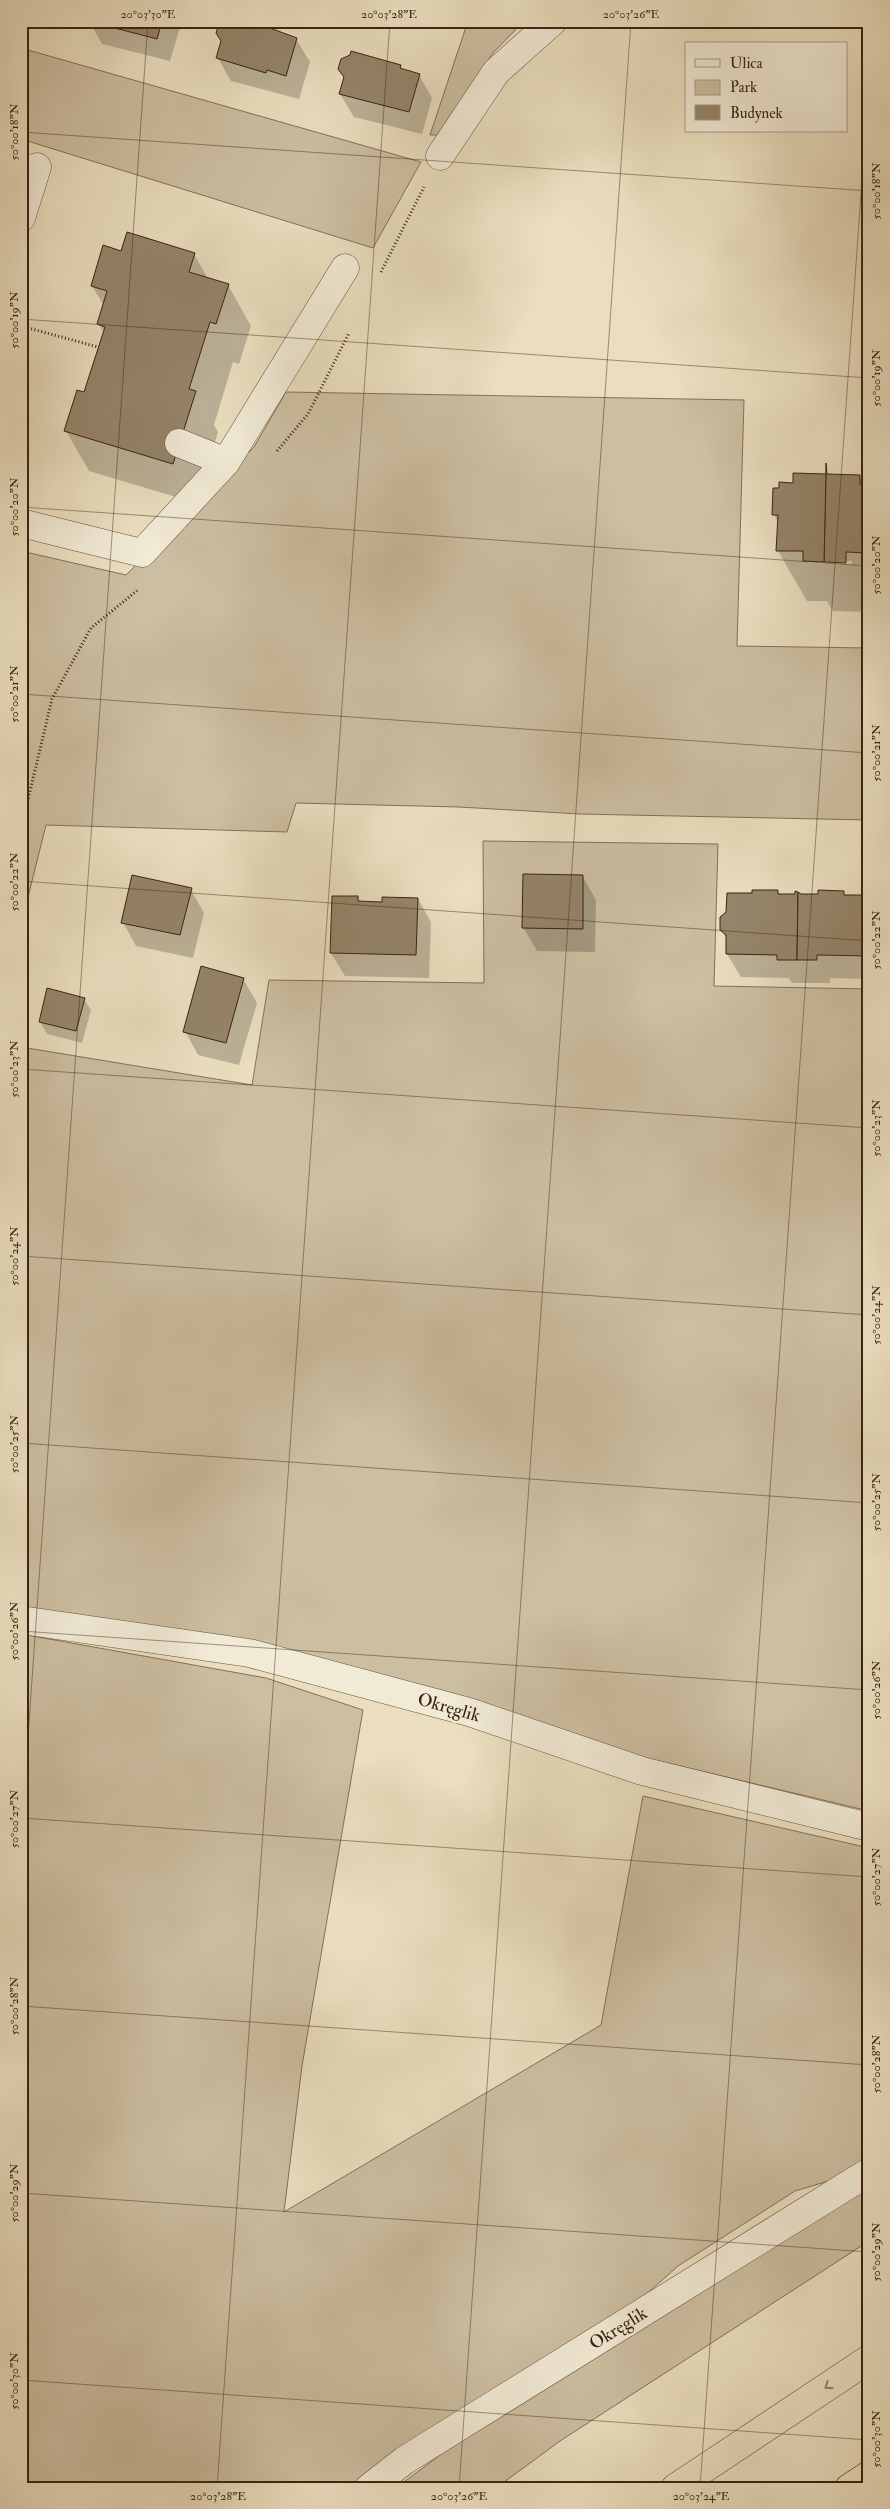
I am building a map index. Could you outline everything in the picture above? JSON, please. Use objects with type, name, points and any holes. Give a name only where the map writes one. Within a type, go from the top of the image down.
[{"type":"highway","points":[[675,2488],[869,2359]]},
{"type":"highway","points":[[849,2488],[869,2475]]},
{"type":"street","points":[[440,156],[496,72],[553,21]]},
{"type":"street","points":[[21,218],[37,167]]},
{"type":"street","points":[[21,523],[142,553],[226,462],[345,268]]},
{"type":"street","points":[[179,443],[226,462]]},
{"type":"street","name":"Okręglik","points":[[21,1620],[248,1653],[469,1712],[642,1771],[869,1827]]},
{"type":"street","name":"Okręglik","points":[[369,2488],[405,2460],[869,2172]]},
{"type":"path","points":[[21,326],[98,347]]},
{"type":"green space","points":[[468,21],[524,21],[493,53],[437,135],[430,135]]},
{"type":"green space","points":[[21,48],[421,162],[373,248],[21,139]]},
{"type":"green space","points":[[286,392],[744,400],[737,646],[869,648],[869,820],[580,814],[459,807],[296,803],[287,832],[46,825],[21,925],[21,551],[126,575],[254,447]]},
{"type":"green space","points":[[483,841],[718,844],[714,986],[869,989],[869,1811],[21,1609],[21,1047],[252,1085],[269,980],[484,983]]},
{"type":"green space","points":[[21,1634],[266,1678],[363,1710],[302,2066],[284,2212],[601,2025],[643,1796],[869,1848],[869,2160],[842,2177],[795,2191],[678,2266],[641,2299],[403,2449],[351,2488],[296,2488],[293,2485],[289,2488],[21,2488]]},
{"type":"green space","points":[[869,2187],[869,2241],[560,2441],[496,2488],[396,2488],[444,2452]]},
{"type":"building","points":[[88,21],[162,21],[157,39]]},
{"type":"building","points":[[223,21],[251,21],[297,38],[286,76],[267,70],[266,73],[216,58],[221,41],[216,33],[219,24]]},
{"type":"building","points":[[351,51],[401,65],[400,68],[420,74],[409,112],[339,94],[344,77],[338,69],[341,59],[350,55]]},
{"type":"building","points":[[127,232],[195,253],[189,272],[229,284],[216,324],[210,322],[189,389],[196,391],[173,464],[64,431],[77,390],[84,392],[105,327],[97,324],[107,291],[91,286],[103,245],[121,251]]},
{"type":"building","points":[[826,463],[827,474],[860,475],[860,484],[869,484],[869,553],[846,552],[846,563],[824,562]]},
{"type":"building","points":[[793,473],[826,474],[824,562],[803,561],[803,551],[776,551],[778,515],[772,515],[773,488],[779,488],[779,482],[793,483]]},
{"type":"building","points":[[523,874],[583,875],[583,929],[522,928]]},
{"type":"building","points":[[132,875],[192,888],[180,935],[121,923]]},
{"type":"building","points":[[752,890],[778,890],[778,894],[795,894],[795,891],[798,892],[797,960],[777,960],[777,955],[726,954],[726,935],[720,930],[720,917],[726,912],[727,893],[752,893]]},
{"type":"building","points":[[818,890],[844,891],[844,895],[869,895],[868,956],[817,955],[817,960],[797,960],[798,892],[801,894],[818,894]]},
{"type":"building","points":[[332,896],[358,896],[358,901],[382,902],[382,897],[418,898],[416,955],[330,953]]},
{"type":"building","points":[[201,966],[244,978],[226,1043],[183,1032]]},
{"type":"building","points":[[47,988],[85,998],[76,1031],[39,1022]]}]
